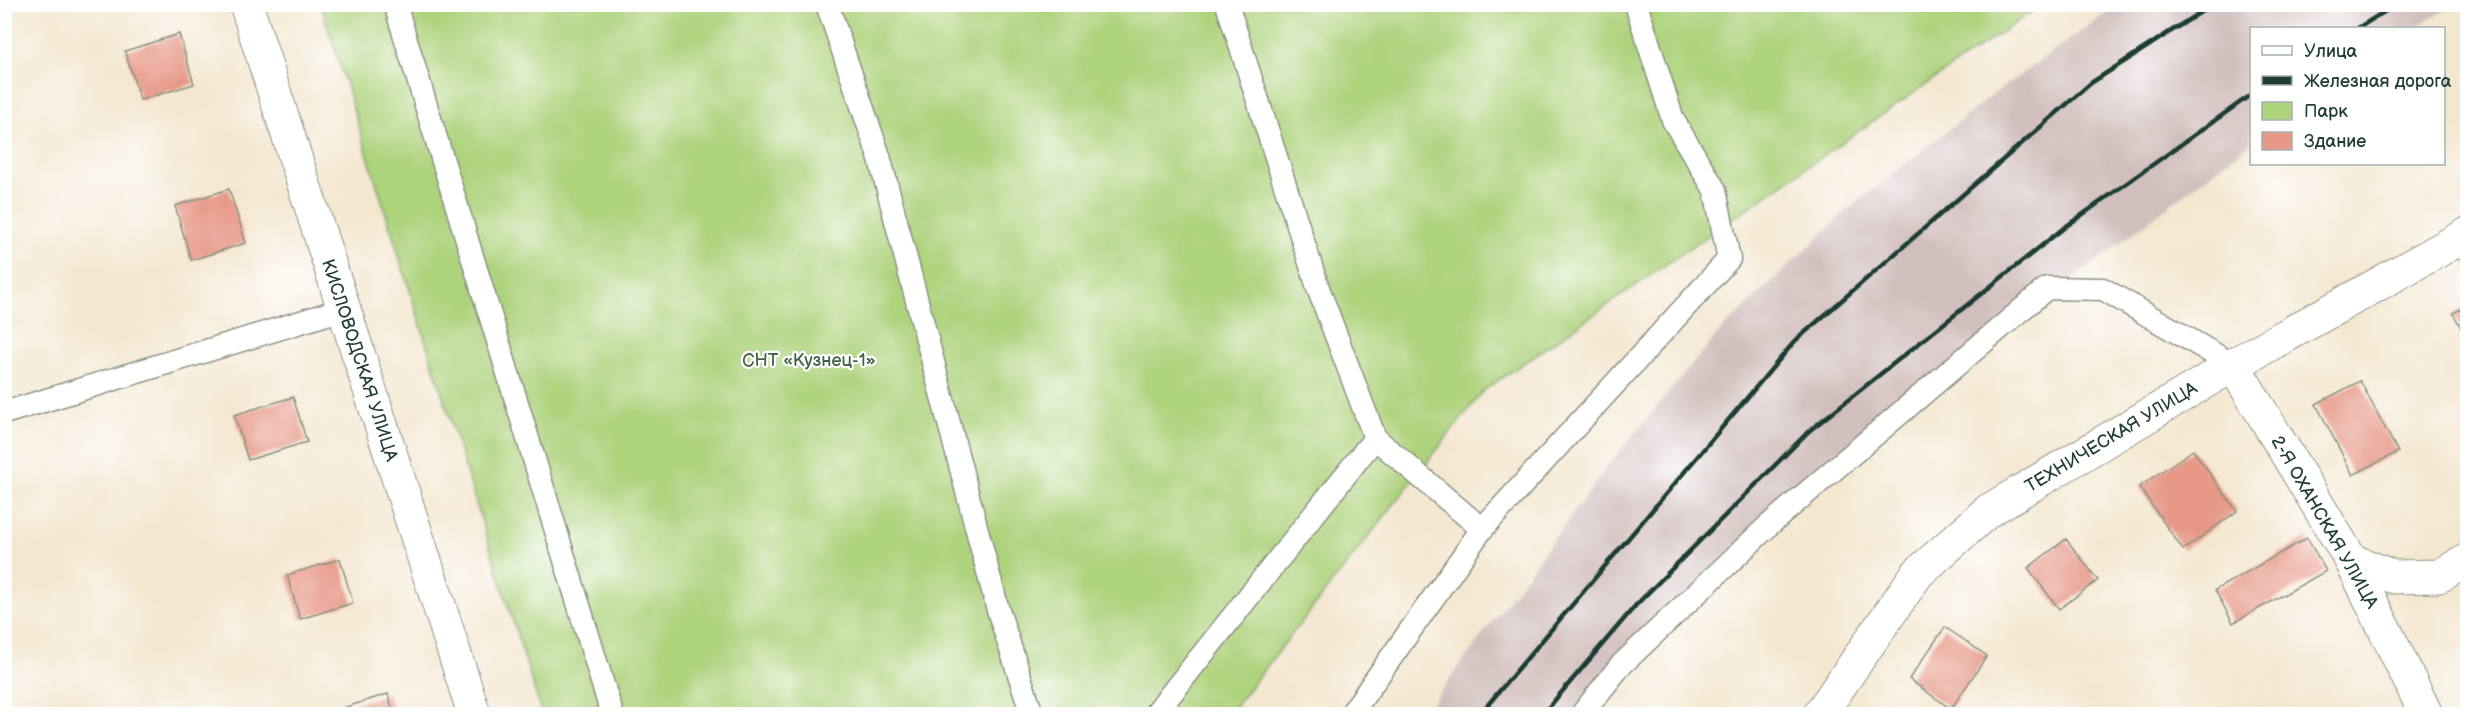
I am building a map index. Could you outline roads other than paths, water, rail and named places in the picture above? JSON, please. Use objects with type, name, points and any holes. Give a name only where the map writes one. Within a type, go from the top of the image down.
[{"type":"street","name":"КИСЛОВОДСКАЯ УЛИЦА","points":[[246,4],[474,714]]},
{"type":"street","name":"ТЕХНИЧЕСКАЯ УЛИЦА","points":[[1820,714],[1917,574],[1988,511],[2233,365],[2468,234]]},
{"type":"street","name":"2-Я ОХАНСКАЯ УЛИЦА","points":[[2233,365],[2351,560],[2426,714]]},
{"type":"street","points":[[2351,560],[2394,578],[2439,576],[2468,560]]},
{"type":"lane","points":[[395,4],[612,714]]},
{"type":"lane","points":[[827,4],[879,156],[998,610],[1032,714]]},
{"type":"lane","points":[[1227,4],[1318,288],[1375,438],[1482,529]]},
{"type":"lane","points":[[1351,714],[1482,529],[1729,259],[1714,190],[1673,120],[1636,4]]},
{"type":"lane","points":[[1582,714],[1620,666],[1769,525],[2047,288],[2103,289],[2233,365]]},
{"type":"lane","points":[[4,413],[343,309]]},
{"type":"lane","points":[[1155,714],[1375,438]]},
{"type":"railway","points":[[1480,714],[1795,341],[2091,83],[2213,4]]},
{"type":"railway","points":[[2360,27],[2397,4]]},
{"type":"railway","points":[[1543,714],[1636,605],[1809,431],[2065,227],[2250,95]]},
{"type":"park label","name":"СНТ «Кузнец-1»","points":[[809,360]]}]
